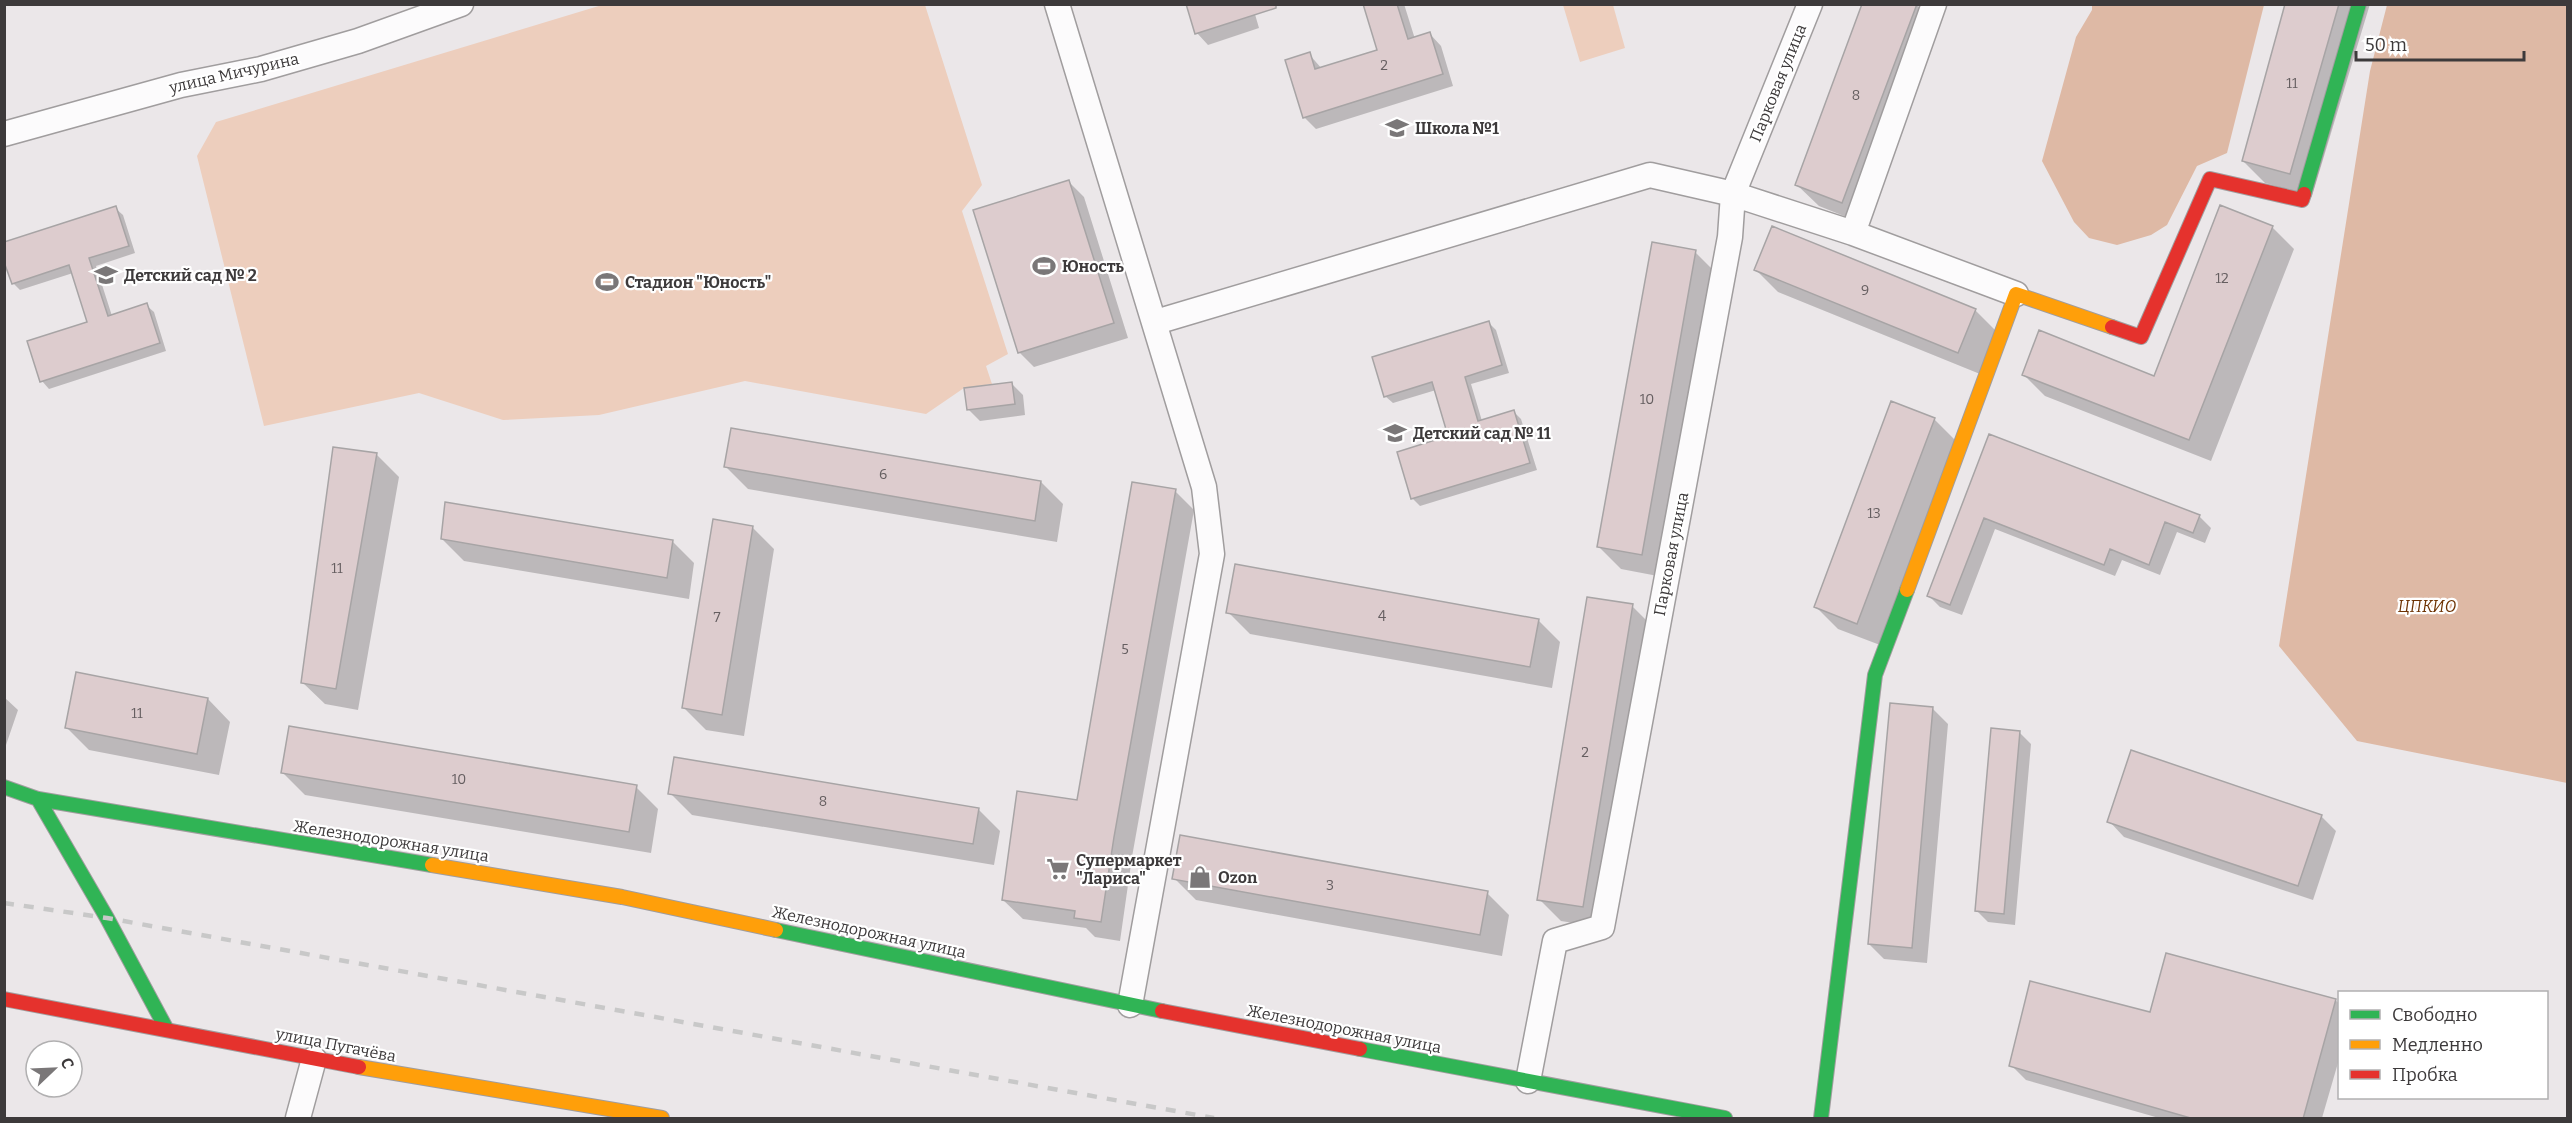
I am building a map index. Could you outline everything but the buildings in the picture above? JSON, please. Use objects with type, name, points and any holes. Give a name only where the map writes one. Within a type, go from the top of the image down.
[{"type":"street","name":"улица Мичурина","points":[[4,134],[181,85],[283,63],[358,41],[460,4]]},
{"type":"street","points":[[1057,4],[1156,322],[1204,487],[1212,554],[1130,1005]]},
{"type":"street","name":"Парковая улица","points":[[1528,1081],[1555,940],[1602,927],[1730,237],[1733,194],[1810,4]]},
{"type":"street","points":[[1853,233],[1934,4]]},
{"type":"street","points":[[1156,322],[1650,175],[1733,194],[1853,233],[2016,294],[2141,337],[2210,179],[2302,200],[2359,4]]},
{"type":"street","points":[[1821,1119],[1875,675],[2016,294]]},
{"type":"street","name":"Железнодорожная улица","points":[[4,788],[38,799],[622,897],[1130,1005],[1725,1119]]},
{"type":"street","points":[[38,799],[107,918],[166,1028]]},
{"type":"street","name":"улица Пугачёва","points":[[4,999],[166,1028],[314,1059],[662,1119]]},
{"type":"street","points":[[298,1119],[314,1059]]},
{"type":"shaded area","name":"Стадион \"Юность\"","points":[[602,5],[925,5],[982,185],[962,211],[1008,354],[986,366],[992,384],[964,388],[926,414],[745,381],[599,415],[503,420],[419,393],[264,426],[197,156],[216,122]]},
{"type":"shaded area","points":[[1563,5],[1613,5],[1625,48],[1580,62]]},
{"type":"green space","points":[[2092,5],[2264,5],[2227,153],[2197,166],[2167,225],[2151,235],[2117,245],[2089,238],[2074,222],[2042,161],[2076,37],[2092,10]]},
{"type":"green space","name":"ЦПКИО","points":[[2387,5],[2567,5],[2567,783],[2357,741],[2279,646],[2370,71]]},
{"type":"railway","points":[[4,903],[107,918],[1214,1118]]},
{"type":"traffic: fast","points":[[2304,194],[2359,4]]},
{"type":"traffic: fast","points":[[1821,1118],[1875,675],[1907,590]]},
{"type":"traffic: fast","points":[[4,787],[38,799],[432,865]]},
{"type":"traffic: fast","points":[[38,799],[107,918],[166,1028]]},
{"type":"traffic: fast","points":[[776,930],[1162,1011]]},
{"type":"traffic: fast","points":[[1360,1049],[1725,1118]]},
{"type":"traffic: slow","points":[[1907,590],[2016,294],[2112,327]]},
{"type":"traffic: slow","points":[[432,865],[622,897],[776,930]]},
{"type":"traffic: slow","points":[[359,1067],[662,1118]]},
{"type":"traffic: jam","points":[[2112,327],[2141,337],[2210,179],[2302,200],[2304,194]]},
{"type":"traffic: jam","points":[[4,999],[359,1067]]},
{"type":"traffic: jam","points":[[1162,1011],[1360,1049]]},
{"type":"place","name":"Школа №1","points":[[1397,128]]},
{"type":"place","name":"Юность","points":[[1044,266]]},
{"type":"place","name":"Детский сад № 2","points":[[106,275]]},
{"type":"place","name":"Стадион \"Юность\"","points":[[607,282]]},
{"type":"place","name":"Детский сад № 11","points":[[1395,433]]},
{"type":"place","name":"Супермаркет \"Лариса\"","points":[[1058,869]]},
{"type":"place","name":"Ozon","points":[[1200,877]]}]
